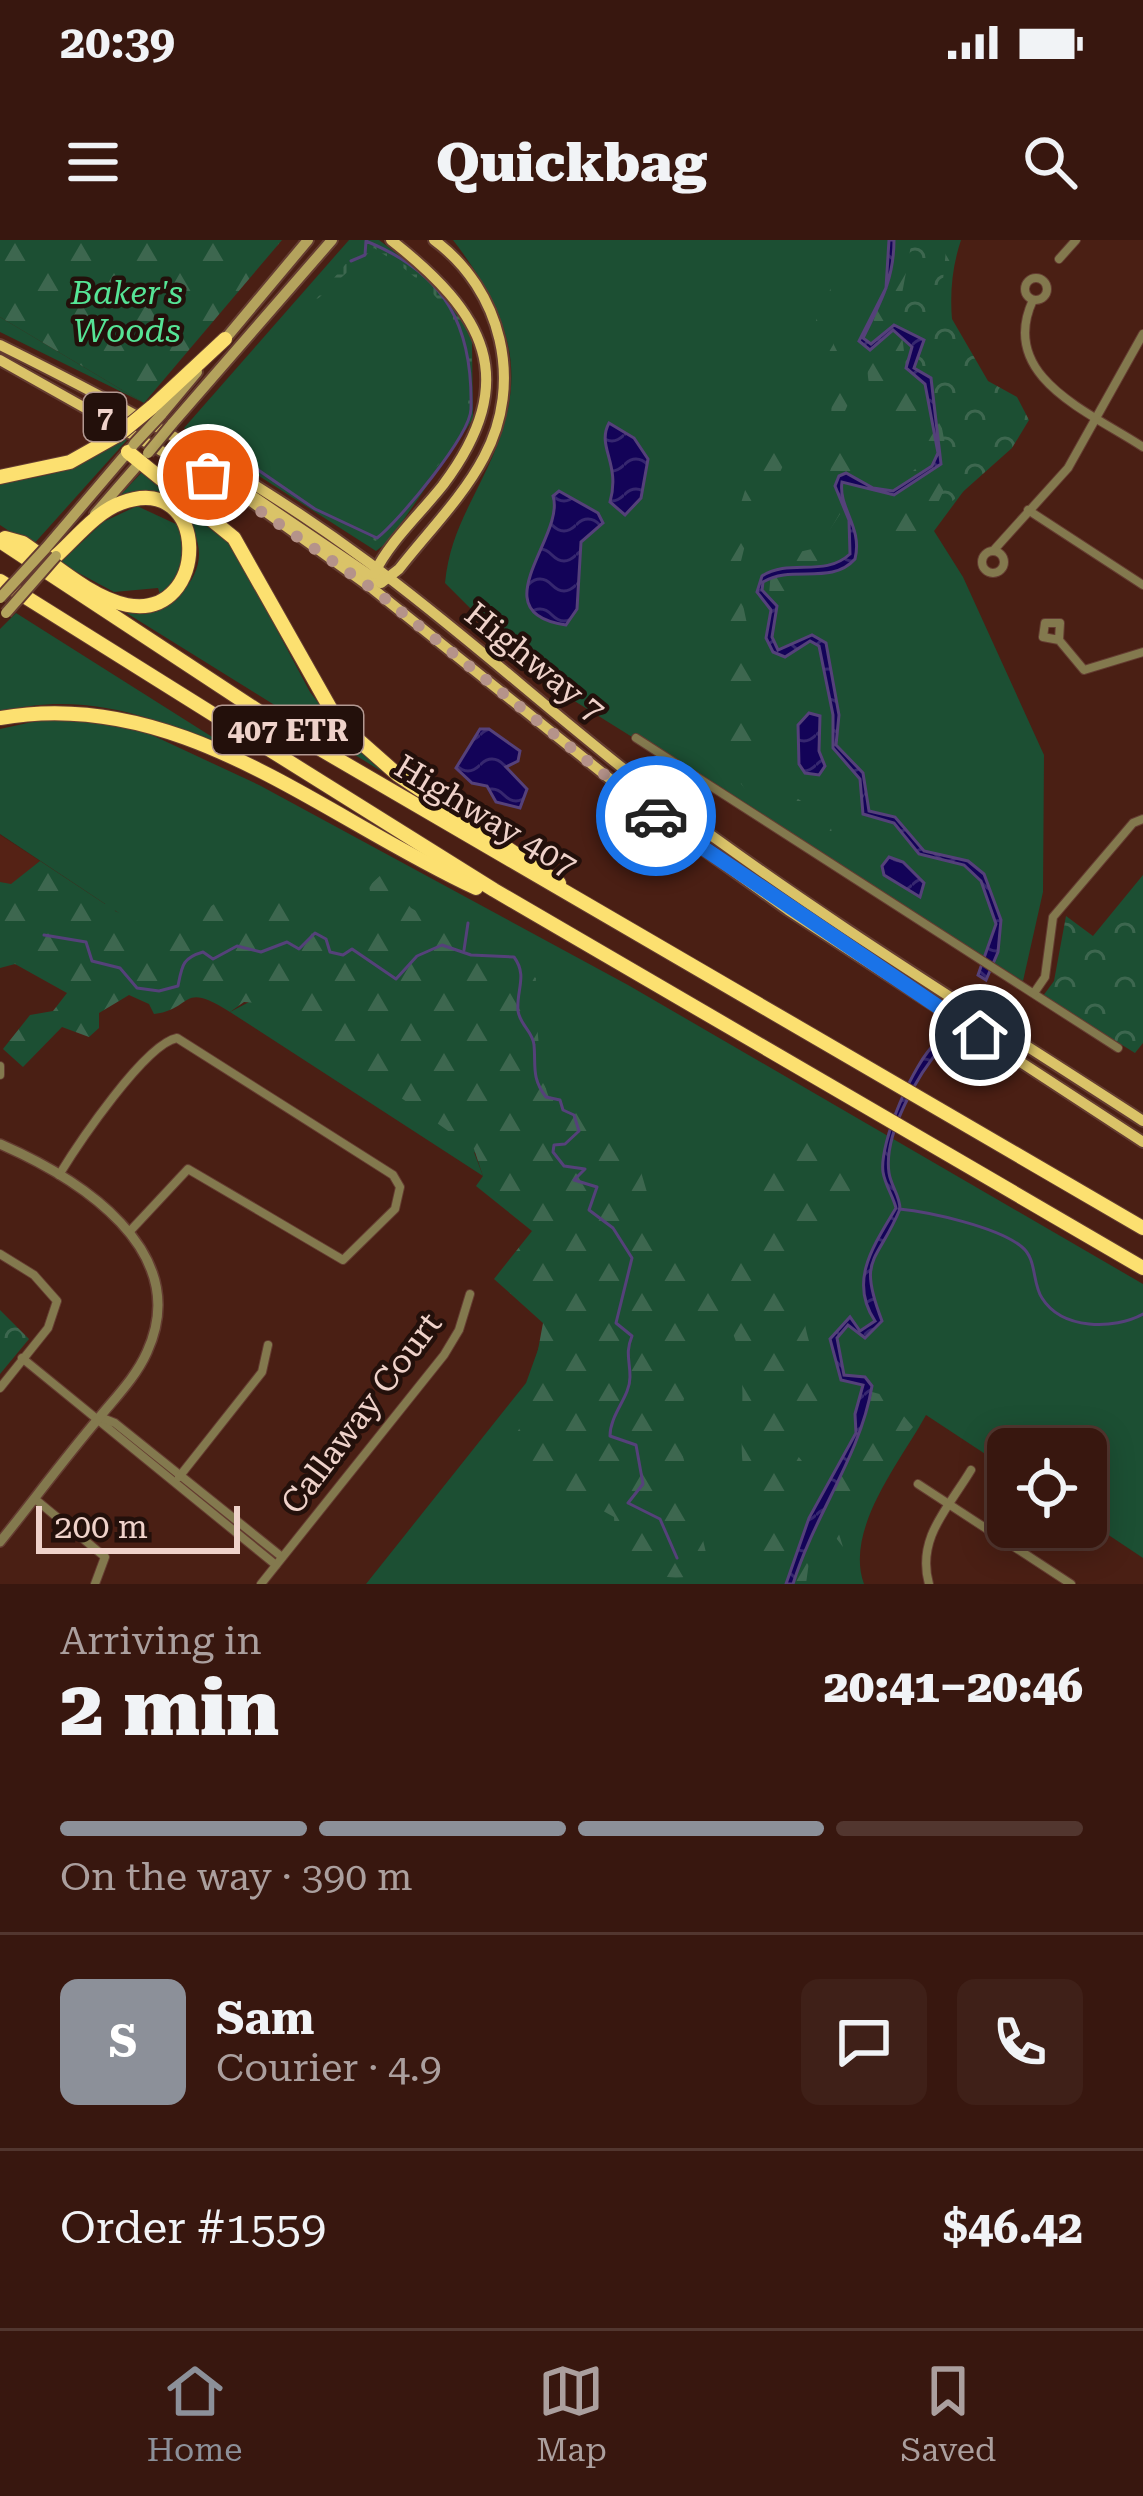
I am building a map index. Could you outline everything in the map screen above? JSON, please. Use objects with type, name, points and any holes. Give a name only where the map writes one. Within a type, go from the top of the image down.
[{"type":"highway","points":[[0,477],[70,462],[118,435],[156,411],[225,339]]},
{"type":"highway","points":[[138,453],[234,538],[338,722],[398,775],[542,868],[585,906]]},
{"type":"highway","points":[[0,539],[23,543],[126,605],[146,604],[174,590],[183,581],[191,546],[178,513],[137,499],[104,512],[51,553]]},
{"type":"highway","name":"Highway 407","points":[[0,539],[284,728],[1143,1228]]},
{"type":"highway","name":"Highway 407","points":[[0,580],[541,918],[1143,1268]]},
{"type":"highway","points":[[0,596],[44,609]]},
{"type":"highway","points":[[0,718],[59,711],[120,715],[187,736],[541,918]]},
{"type":"main road","points":[[225,339],[308,240]]},
{"type":"main road","points":[[3,616],[138,453],[172,424],[332,240]]},
{"type":"main road","points":[[391,240],[438,277],[470,317],[483,353],[485,382],[480,415],[465,450],[374,578],[381,583],[391,579],[484,458],[504,394],[501,344],[487,301],[434,240]]},
{"type":"main road","name":"Highway 7","points":[[0,344],[123,406],[261,487],[655,815],[788,910],[1143,1142]]},
{"type":"main road","name":"7","points":[[0,360],[268,503],[374,578]]},
{"type":"main road","points":[[138,453],[156,411]]},
{"type":"main road","points":[[0,596],[51,553]]},
{"type":"main road","name":"Highway 7","points":[[391,579],[596,747],[795,895],[1143,1121]]},
{"type":"street","points":[[1059,259],[1076,240]]},
{"type":"street","points":[[1033,300],[1023,341],[1027,358],[1051,386],[1143,446]]},
{"type":"street","points":[[993,551],[1068,468],[1143,334]]},
{"type":"street","points":[[1028,510],[1143,585]]},
{"type":"street","points":[[1059,640],[1084,670],[1143,652]]},
{"type":"street","points":[[636,738],[1118,1048]]},
{"type":"street","points":[[1034,993],[1046,977],[1053,917],[1133,823],[1143,819]]},
{"type":"street","points":[[58,1176],[159,1046],[177,1038],[393,1175],[400,1187],[395,1209],[344,1260],[188,1169],[131,1230]]},
{"type":"street","points":[[0,1066],[0,1076]]},
{"type":"street","points":[[0,1144],[58,1176],[131,1230],[147,1255],[157,1317],[148,1351],[0,1542]]},
{"type":"street","points":[[0,1254],[34,1275],[57,1301],[48,1328],[0,1388]]},
{"type":"street","name":"Callaway Court","points":[[261,1584],[444,1355],[459,1330],[470,1294]]},
{"type":"street","points":[[177,1479],[262,1372],[268,1345]]},
{"type":"street","points":[[22,1358],[279,1561]]},
{"type":"street","points":[[929,1584],[923,1559],[927,1541],[971,1470]]},
{"type":"street","points":[[918,1484],[1071,1584]]},
{"type":"street","points":[[35,1499],[105,1557],[94,1584]]},
{"type":"shaded area","points":[[0,835],[40,861],[11,885],[0,882]]},
{"type":"green space","name":"Baker's Woods","points":[[0,240],[282,240],[144,403],[0,317]]},
{"type":"green space","points":[[349,240],[379,240],[432,280],[461,314],[472,341],[473,419],[389,541],[376,551],[184,428]]},
{"type":"green space","points":[[368,240],[436,286],[459,316],[472,351],[470,419],[452,445],[467,411],[467,357],[460,334],[435,296],[374,248],[312,304],[350,259],[364,254]]},
{"type":"green space","points":[[453,240],[912,240],[940,418],[929,523],[963,577],[1044,755],[1043,892],[1023,981],[544,682],[445,583],[458,529],[497,445],[511,383],[503,327],[475,270]]},
{"type":"green space","points":[[829,240],[846,240],[830,281],[834,345],[850,377],[850,400],[840,422],[831,421],[832,392],[816,353],[815,328]]},
{"type":"green space","points":[[886,240],[961,240],[951,295],[952,323],[962,377],[988,458],[934,531],[932,553],[923,561],[906,557],[889,533],[892,489],[916,468],[925,452],[924,439],[874,394],[868,377]]},
{"type":"green space","points":[[912,240],[947,240],[941,300],[988,381],[1017,397],[1029,420],[1012,448],[929,522],[951,475],[940,418],[906,368],[899,310]]},
{"type":"green space","points":[[0,317],[144,403],[0,332]]},
{"type":"green space","points":[[777,419],[793,430],[793,445],[745,545],[737,577],[756,666],[751,759],[758,773],[829,819],[832,833],[854,853],[846,860],[746,790],[730,770],[727,731],[716,694],[723,662],[717,616],[722,562],[759,447]]},
{"type":"green space","points":[[122,436],[127,440],[32,546],[0,525],[0,481],[65,470]]},
{"type":"green space","points":[[845,445],[855,449],[861,465],[837,490],[840,514],[823,540],[813,525],[835,449]]},
{"type":"green space","points":[[142,472],[231,544],[310,692],[344,736],[397,781],[112,604],[179,595],[199,559],[189,523],[169,501],[114,502]]},
{"type":"green space","points":[[430,476],[396,524],[376,541],[362,536],[376,536],[389,526]]},
{"type":"green space","points":[[137,506],[178,525],[181,536],[180,571],[160,594],[158,588],[114,592],[60,563],[103,522]]},
{"type":"green space","points":[[812,549],[818,561],[800,584],[784,630],[776,631],[779,612],[769,595],[772,558]]},
{"type":"green space","points":[[16,613],[235,755],[178,729],[121,711],[62,704],[0,712],[0,629]]},
{"type":"green space","points":[[55,717],[139,729],[259,785],[628,985],[1143,1284],[1143,1558],[1107,1534],[1107,1428],[987,1428],[987,1455],[926,1415],[868,1518],[860,1563],[864,1584],[366,1584],[526,1383],[587,1213],[474,1152],[483,1176],[230,1012],[251,1001],[0,834],[0,729]]},
{"type":"green space","points":[[40,861],[105,904],[114,904],[115,911],[169,935],[220,900],[252,899],[282,903],[318,926],[369,933],[377,928],[369,886],[383,873],[411,908],[536,978],[538,1040],[549,1097],[581,1090],[634,1148],[663,1247],[724,1295],[752,1239],[752,1218],[799,1104],[830,1161],[850,1176],[844,1209],[795,1277],[793,1293],[810,1343],[831,1377],[829,1401],[795,1452],[805,1465],[832,1476],[862,1444],[872,1392],[887,1396],[913,1427],[834,1518],[843,1547],[804,1496],[776,1491],[768,1498],[777,1525],[810,1554],[806,1584],[763,1584],[742,1454],[738,1347],[719,1312],[701,1319],[677,1431],[708,1561],[703,1573],[667,1577],[637,1566],[616,1552],[614,1517],[513,1461],[506,1449],[525,1420],[543,1323],[494,1279],[532,1231],[476,1186],[483,1176],[474,1149],[267,1004],[244,1002],[230,1012],[195,997],[154,1014],[149,1004],[129,995],[99,1013],[99,1028],[89,1037],[62,1027],[23,1067],[3,1049],[30,1015],[53,1011],[67,993],[15,964],[0,968],[0,882],[11,884]]},
{"type":"green space","points":[[1143,875],[1143,1043],[1135,1053],[1043,996],[1054,981],[1066,916],[1093,936]]},
{"type":"green space","points":[[0,1310],[29,1339],[0,1374]]},
{"type":"water","points":[[889,240],[894,240],[892,267],[886,287]]},
{"type":"water","points":[[885,289],[863,338],[871,344],[894,325],[924,340],[914,368],[931,378],[941,464],[894,495],[842,482],[856,537],[855,559],[835,571],[774,577],[763,582],[762,590],[777,606],[772,637],[778,650],[812,635],[826,643],[839,715],[836,745],[863,773],[869,811],[895,817],[924,851],[968,861],[984,874],[1001,920],[998,952],[986,980],[978,975],[996,924],[981,881],[964,865],[919,854],[894,823],[863,814],[860,779],[833,748],[833,715],[819,646],[810,641],[785,657],[773,652],[766,638],[771,610],[757,592],[762,576],[773,571],[829,565],[850,554],[849,520],[835,486],[839,476],[846,473],[873,488],[893,491],[932,466],[938,453],[925,384],[906,368],[912,347],[893,330],[870,350],[859,341]]},
{"type":"water","points":[[609,423],[634,438],[648,459],[641,498],[625,515],[610,502],[613,477],[605,440]]},
{"type":"water","points":[[559,491],[598,513],[603,523],[581,542],[577,609],[566,625],[541,618],[529,605],[527,589],[554,513],[553,496]]},
{"type":"water","points":[[809,713],[820,716],[819,751],[825,766],[819,775],[805,773],[799,764],[798,725]]},
{"type":"water","points":[[480,729],[489,729],[520,751],[518,761],[506,767],[527,789],[520,808],[496,802],[487,786],[472,783],[456,768]]},
{"type":"water","points":[[889,857],[903,862],[924,883],[920,897],[884,875],[882,866]]},
{"type":"water","points":[[936,1043],[942,1047],[914,1087],[892,1140],[889,1173],[900,1209],[871,1272],[882,1321],[865,1338],[848,1325],[837,1338],[844,1375],[865,1377],[872,1386],[866,1412],[793,1584],[786,1584],[809,1518],[856,1433],[855,1414],[863,1385],[841,1380],[830,1339],[850,1317],[860,1331],[875,1321],[867,1306],[864,1277],[873,1249],[896,1208],[883,1172],[886,1142],[909,1084]]},
{"type":"waterway","points":[[229,450],[315,509],[377,538],[447,457],[471,409],[467,353],[450,307],[435,287],[394,254],[366,241],[365,255],[351,261]]},
{"type":"waterway","points":[[464,950],[468,923]]},
{"type":"waterway","points":[[44,935],[86,942],[92,961],[120,968],[137,988],[159,991],[178,986],[184,964],[196,954],[203,952],[213,959],[237,946],[261,952],[287,942],[299,949],[315,933],[326,939],[330,952],[343,955],[352,949],[396,979],[417,956],[442,945],[471,955],[514,957],[521,977],[518,1011],[533,1040],[538,1084],[546,1097],[560,1100],[563,1110],[574,1115],[579,1131],[565,1144],[554,1145],[553,1152],[564,1166],[585,1169],[574,1180],[597,1187],[589,1210],[613,1228],[632,1258],[616,1323],[632,1336],[630,1377],[610,1436],[636,1445],[643,1484],[628,1503],[660,1519],[677,1558]]},
{"type":"waterway","points":[[899,1209],[963,1222],[1022,1247],[1042,1298],[1062,1316],[1104,1324],[1143,1314]]},
{"type":"way so far","points":[[208,475],[373,589],[656,816]]},
{"type":"route","points":[[656,816],[788,910],[980,1035]]}]
